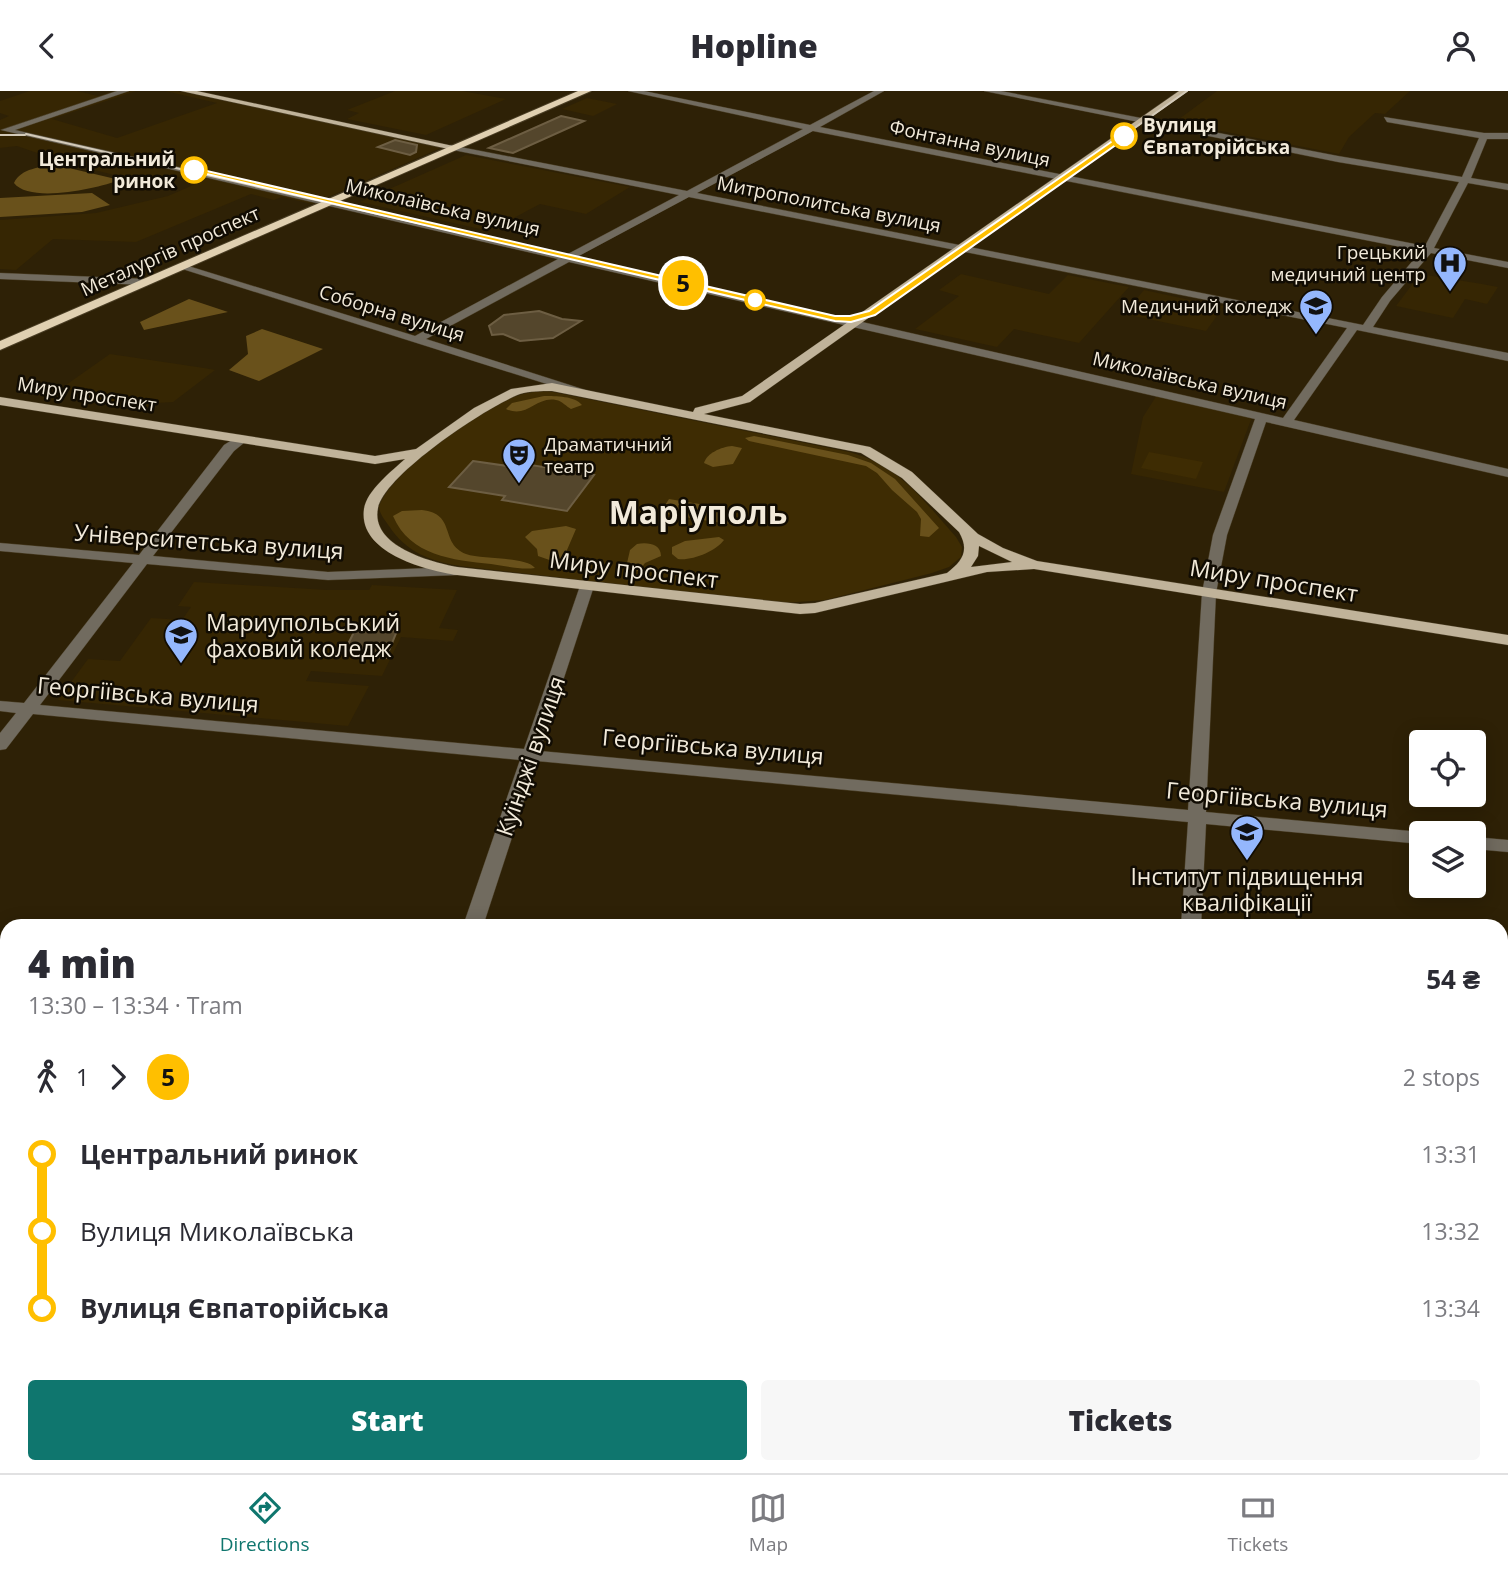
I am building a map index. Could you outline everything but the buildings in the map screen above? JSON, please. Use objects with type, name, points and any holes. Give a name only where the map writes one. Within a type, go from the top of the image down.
[{"type":"highway","name":"Металургів проспект","points":[[0,346],[586,91]]},
{"type":"main road","name":"Митрополитська вулиця","points":[[186,91],[453,147]]},
{"type":"main road","points":[[1147,121],[1184,91]]},
{"type":"main road","points":[[671,409],[711,409],[740,402],[1194,91]]},
{"type":"main road","points":[[768,429],[757,420],[754,411],[761,398],[857,324]]},
{"type":"main road","name":"Миру проспект","points":[[1034,565],[996,550],[966,532],[902,468],[891,461],[850,446],[671,409],[543,387],[517,391],[488,406],[422,450],[389,481],[371,508],[381,535],[392,549],[412,561],[457,571],[800,609],[815,608],[952,575],[1000,566],[1034,565],[1508,640]]},
{"type":"main road","name":"Миру проспект","points":[[0,401],[375,460],[403,457],[422,450]]},
{"type":"main road","points":[[375,460],[388,471],[389,481]]},
{"type":"main road","points":[[952,575],[964,568],[972,556],[973,545],[966,532]]},
{"type":"street","points":[[6,129],[125,91]]},
{"type":"street","name":"Фонтанна вулиця","points":[[632,91],[1064,180],[1508,265]]},
{"type":"street","points":[[417,339],[880,91]]},
{"type":"street","points":[[988,91],[1338,159],[1508,187]]},
{"type":"street","points":[[1387,119],[1484,136],[1507,135]]},
{"type":"street","name":"Миколаївська вулиця","points":[[6,129],[1508,473]]},
{"type":"street","points":[[1287,422],[1360,327],[1429,250],[1484,136]]},
{"type":"street","name":"Митрополитська вулиця","points":[[453,147],[1508,357]]},
{"type":"street","name":"Соборна вулиця","points":[[181,267],[592,394]]},
{"type":"street","points":[[0,276],[146,282]]},
{"type":"street","points":[[1191,919],[1209,593],[1220,535],[1262,416]]},
{"type":"street","points":[[0,745],[229,448],[240,439]]},
{"type":"street","name":"Університетська вулиця","points":[[0,547],[328,576],[457,571]]},
{"type":"street","name":"Куїнджі вулиця","points":[[475,919],[587,586]]},
{"type":"street","name":"Георгіївська вулиця","points":[[0,706],[531,753],[1409,837]]},
{"type":"street","points":[[1486,844],[1508,846]]},
{"type":"shaded area","points":[[30,91],[77,91],[98,96],[114,91],[136,91],[52,119],[117,138],[217,103],[165,91],[178,91],[443,147],[312,204],[282,197],[274,200],[251,194],[136,242],[53,239],[16,270],[0,269],[0,220],[96,213],[168,196],[200,182],[171,175],[148,183],[69,164],[17,146],[0,148],[0,120],[9,116],[0,113],[0,101]]},
{"type":"shaded area","points":[[395,91],[462,91],[506,99],[426,135],[347,119],[359,113],[347,110]]},
{"type":"shaded area","points":[[1217,91],[1410,91],[1385,114],[1375,113],[1349,137],[1339,154],[1175,122]]},
{"type":"shaded area","points":[[587,98],[617,104],[593,116],[562,109]]},
{"type":"shaded area","points":[[466,155],[630,187],[586,214],[540,204],[489,231],[360,202]]},
{"type":"shaded area","points":[[56,165],[120,180],[81,190],[49,193],[34,193],[14,183],[26,171]]},
{"type":"shaded area","points":[[92,193],[110,205],[82,212],[0,217],[0,198]]},
{"type":"shaded area","points":[[961,274],[1049,294],[1068,275],[1129,287],[1079,343],[1014,329],[997,347],[915,329],[959,296],[939,290]]},
{"type":"shaded area","name":"Грецький медичний центр","points":[[1420,274],[1498,287],[1487,304],[1465,299],[1453,318],[1396,306]]},
{"type":"shaded area","points":[[1144,290],[1224,306],[1206,331],[1124,314]]},
{"type":"shaded area","points":[[189,299],[228,312],[144,330],[140,322]]},
{"type":"shaded area","points":[[262,329],[323,349],[259,381],[229,370],[248,354],[246,336]]},
{"type":"shaded area","points":[[110,354],[215,370],[173,402],[156,403],[151,407],[79,398],[81,395],[70,393],[74,390],[69,389],[72,386],[66,385]]},
{"type":"shaded area","points":[[548,391],[849,452],[867,458],[896,475],[921,497],[956,537],[962,547],[961,557],[949,567],[932,573],[825,600],[783,603],[460,566],[429,558],[403,543],[384,519],[379,507],[386,493],[400,477],[437,444],[496,405],[516,396]]},
{"type":"shaded area","points":[[1157,395],[1252,417],[1224,492],[1131,474],[1143,417]]},
{"type":"shaded area","points":[[544,396],[570,398],[582,405],[571,409],[558,401],[549,400],[520,411],[506,409],[512,403]]},
{"type":"shaded area","points":[[754,436],[848,455],[871,463],[895,479],[939,528],[929,537],[920,536],[921,519],[917,512],[877,473],[866,466],[745,438]]},
{"type":"shaded area","points":[[732,446],[742,448],[733,464],[713,467],[704,463],[715,451]]},
{"type":"shaded area","points":[[1149,452],[1203,462],[1196,479],[1141,468]]},
{"type":"shaded area","points":[[669,499],[736,510],[728,524],[660,513]]},
{"type":"shaded area","points":[[422,510],[440,517],[453,543],[466,554],[514,560],[535,568],[448,558],[421,548],[410,540],[393,516],[402,511]]},
{"type":"shaded area","points":[[566,526],[576,529],[561,564],[538,556],[537,549],[525,537],[532,531]]},
{"type":"shaded area","points":[[719,537],[724,540],[703,554],[678,559],[672,554],[672,547],[685,541]]},
{"type":"shaded area","points":[[637,544],[653,545],[659,549],[661,556],[645,563],[639,571],[625,572],[630,550]]},
{"type":"shaded area","name":"Мариупольський фаховий коледж","points":[[194,582],[327,590],[369,590],[372,585],[457,590],[439,628],[458,630],[453,641],[401,637],[382,676],[311,671],[306,681],[369,686],[348,726],[58,700],[88,659],[120,661],[151,618],[182,620],[191,607],[178,606]]},
{"type":"tram line","points":[[26,134],[835,318],[857,318],[872,313],[1187,91]]},
{"type":"tram line","points":[[0,135],[25,135]]},
{"type":"tram line","name":"5","points":[[194,170],[835,318],[851,319],[872,313],[1124,136]]},
{"type":"place","name":"Вулиця Євпаторійська","points":[[1124,136]]},
{"type":"place","name":"Центральний ринок","points":[[194,170]]},
{"type":"place","name":"Грецький медичний центр","points":[[1450,293]]},
{"type":"place","name":"Медичний коледж","points":[[1316,336]]},
{"type":"place","name":"Драматичний театр","points":[[519,485]]},
{"type":"place","name":"Мариупольський фаховий коледж","points":[[181,665]]},
{"type":"place","name":"Інститут підвищення кваліфікації","points":[[1247,862]]},
{"type":"district","name":"Маріуполь","points":[[698,511]]}]
